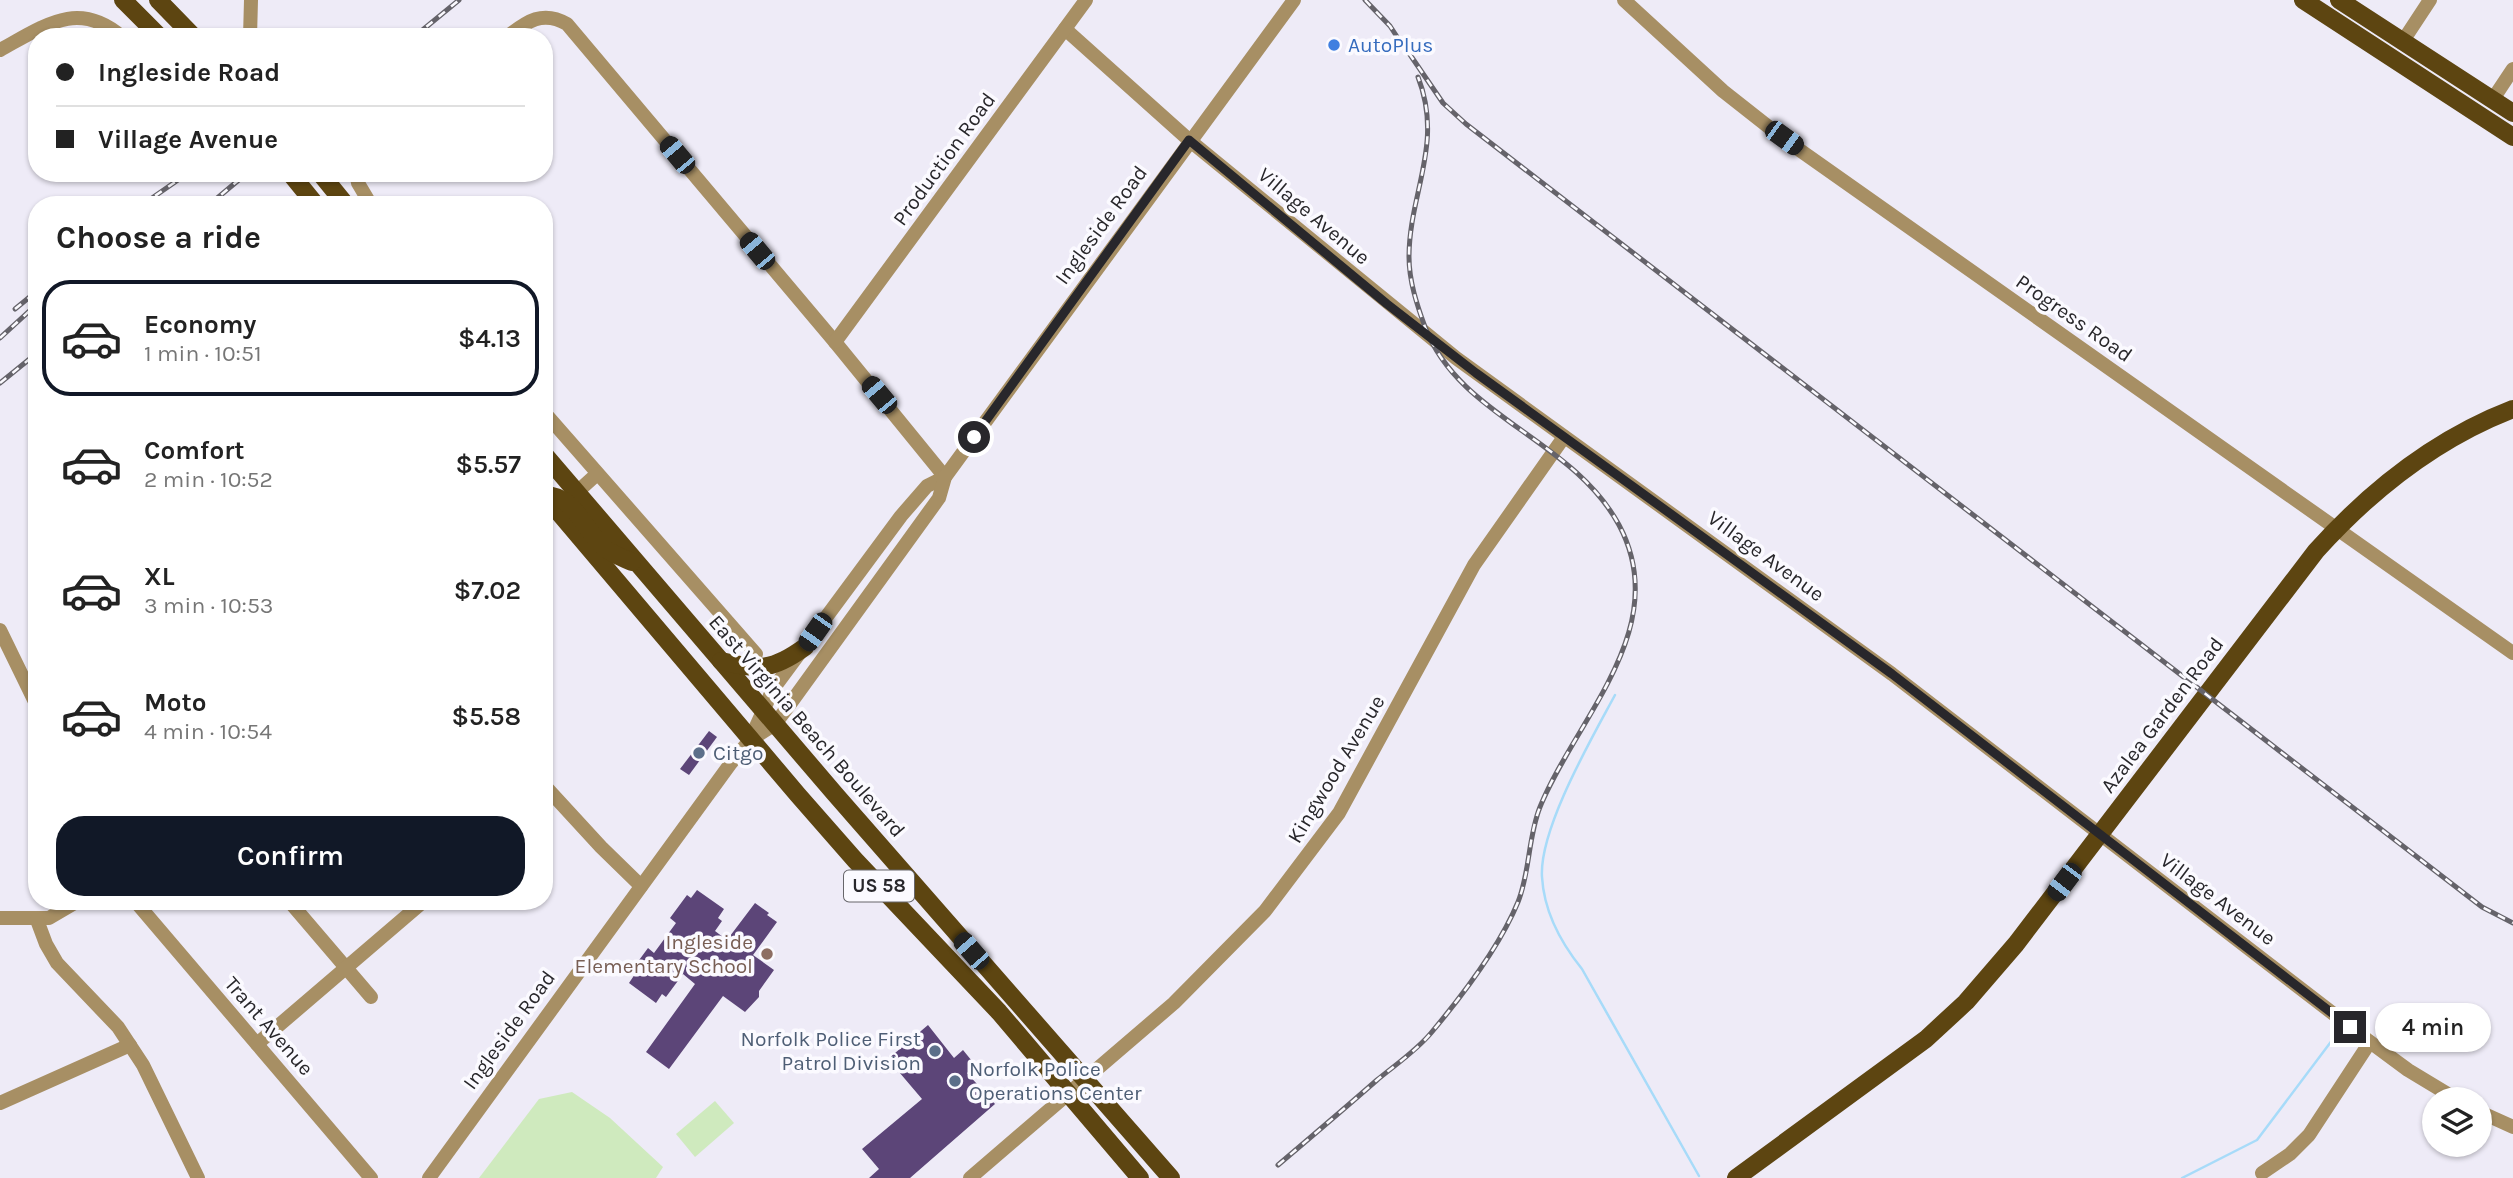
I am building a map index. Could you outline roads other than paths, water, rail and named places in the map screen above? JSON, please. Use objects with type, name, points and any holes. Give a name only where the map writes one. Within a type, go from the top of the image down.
[{"type":"main road","points":[[123,0],[151,28]]},
{"type":"main road","points":[[158,0],[185,28]]},
{"type":"main road","points":[[2303,0],[2513,137]]},
{"type":"main road","points":[[2339,0],[2513,113]]},
{"type":"main road","points":[[297,182],[309,196]]},
{"type":"main road","points":[[327,182],[339,196]]},
{"type":"main road","name":"Azalea Garden Road","points":[[1736,1178],[1905,1057],[1966,1002],[2010,951],[2316,551],[2337,528],[2390,480],[2432,450],[2513,409]]},
{"type":"main road","name":"East Virginia Beach Boulevard","points":[[553,465],[762,710],[1171,1178]]},
{"type":"main road","points":[[553,495],[567,502],[604,548],[638,565]]},
{"type":"main road","name":"US 58","points":[[553,506],[750,740],[855,859],[999,1012],[1140,1178]]},
{"type":"main road","points":[[721,661],[749,668],[772,667],[785,662],[805,647]]},
{"type":"street","points":[[250,28],[251,0]]},
{"type":"street","name":"Production Road","points":[[835,342],[1086,0]]},
{"type":"street","name":"Ingleside Road","points":[[750,740],[775,724],[875,590],[939,498],[944,477],[1294,0]]},
{"type":"street","name":"Progress Road","points":[[1625,0],[1715,84],[1784,138],[2513,653]]},
{"type":"street","points":[[2403,41],[2430,0]]},
{"type":"street","points":[[41,28],[78,8],[94,10],[114,28]]},
{"type":"street","points":[[520,28],[534,18],[558,19],[567,24],[835,342],[944,477]]},
{"type":"street","name":"Village Avenue","points":[[1065,29],[1189,140],[1387,304],[1892,674],[2370,1042],[2436,1087]]},
{"type":"street","points":[[0,50],[28,35]]},
{"type":"street","points":[[2493,99],[2513,69]]},
{"type":"street","name":"East Virginia Beach Boulevard","points":[[553,423],[756,654]]},
{"type":"street","name":"Kingwood Avenue","points":[[970,1178],[1213,966],[1265,911],[1345,802],[1474,565],[1564,436]]},
{"type":"street","points":[[576,493],[597,474]]},
{"type":"street","name":"Ingleside Road","points":[[429,1178],[640,886],[750,740],[773,689],[901,516],[927,486],[944,477]]},
{"type":"street","points":[[0,631],[28,688]]},
{"type":"street","points":[[553,794],[640,886]]},
{"type":"street","points":[[0,918],[37,919],[64,910]]},
{"type":"street","name":"Trant Avenue","points":[[143,910],[371,1178]]},
{"type":"street","points":[[297,910],[371,997]]},
{"type":"street","points":[[257,1044],[414,910]]},
{"type":"street","points":[[37,919],[46,944],[57,963],[118,1027],[143,1065],[198,1178]]},
{"type":"street","points":[[2262,1173],[2290,1154],[2309,1135],[2370,1042]]},
{"type":"street","points":[[0,1103],[130,1045]]},
{"type":"street","points":[[2492,1117],[2513,1127]]},
{"type":"waterway","points":[[1615,695],[1569,784],[1549,834],[1543,857],[1543,890],[1561,937],[1582,969],[1699,1176]]},
{"type":"waterway","points":[[2182,1178],[2257,1140],[2333,1039]]},
{"type":"railway","points":[[425,28],[459,0]]},
{"type":"railway","points":[[1365,0],[1390,26],[1405,49]]},
{"type":"railway","points":[[1400,40],[1443,103],[1466,124],[2482,907],[2513,923]]},
{"type":"railway","points":[[1278,1165],[1425,1040],[1491,953],[1522,891],[1540,807],[1614,671],[1628,636],[1635,600],[1633,563],[1619,525],[1599,495],[1574,470],[1489,407],[1463,384],[1441,358],[1425,327],[1416,302],[1409,266],[1410,234],[1427,147],[1428,124],[1418,77]]},
{"type":"railway","points":[[155,196],[175,182]]},
{"type":"railway","points":[[220,196],[236,182]]},
{"type":"railway","points":[[15,309],[28,298]]},
{"type":"railway","points":[[0,338],[28,312]]},
{"type":"railway","points":[[0,383],[28,360]]},
{"type":"place","name":"AutoPlus","points":[[1334,45]]},
{"type":"place","name":"Citgo","points":[[699,753]]},
{"type":"place","name":"Ingleside Elementary School","points":[[767,954]]},
{"type":"place","name":"Norfolk Police First Patrol Division","points":[[935,1051]]},
{"type":"place","name":"Norfolk Police Operations Center","points":[[955,1081]]}]
